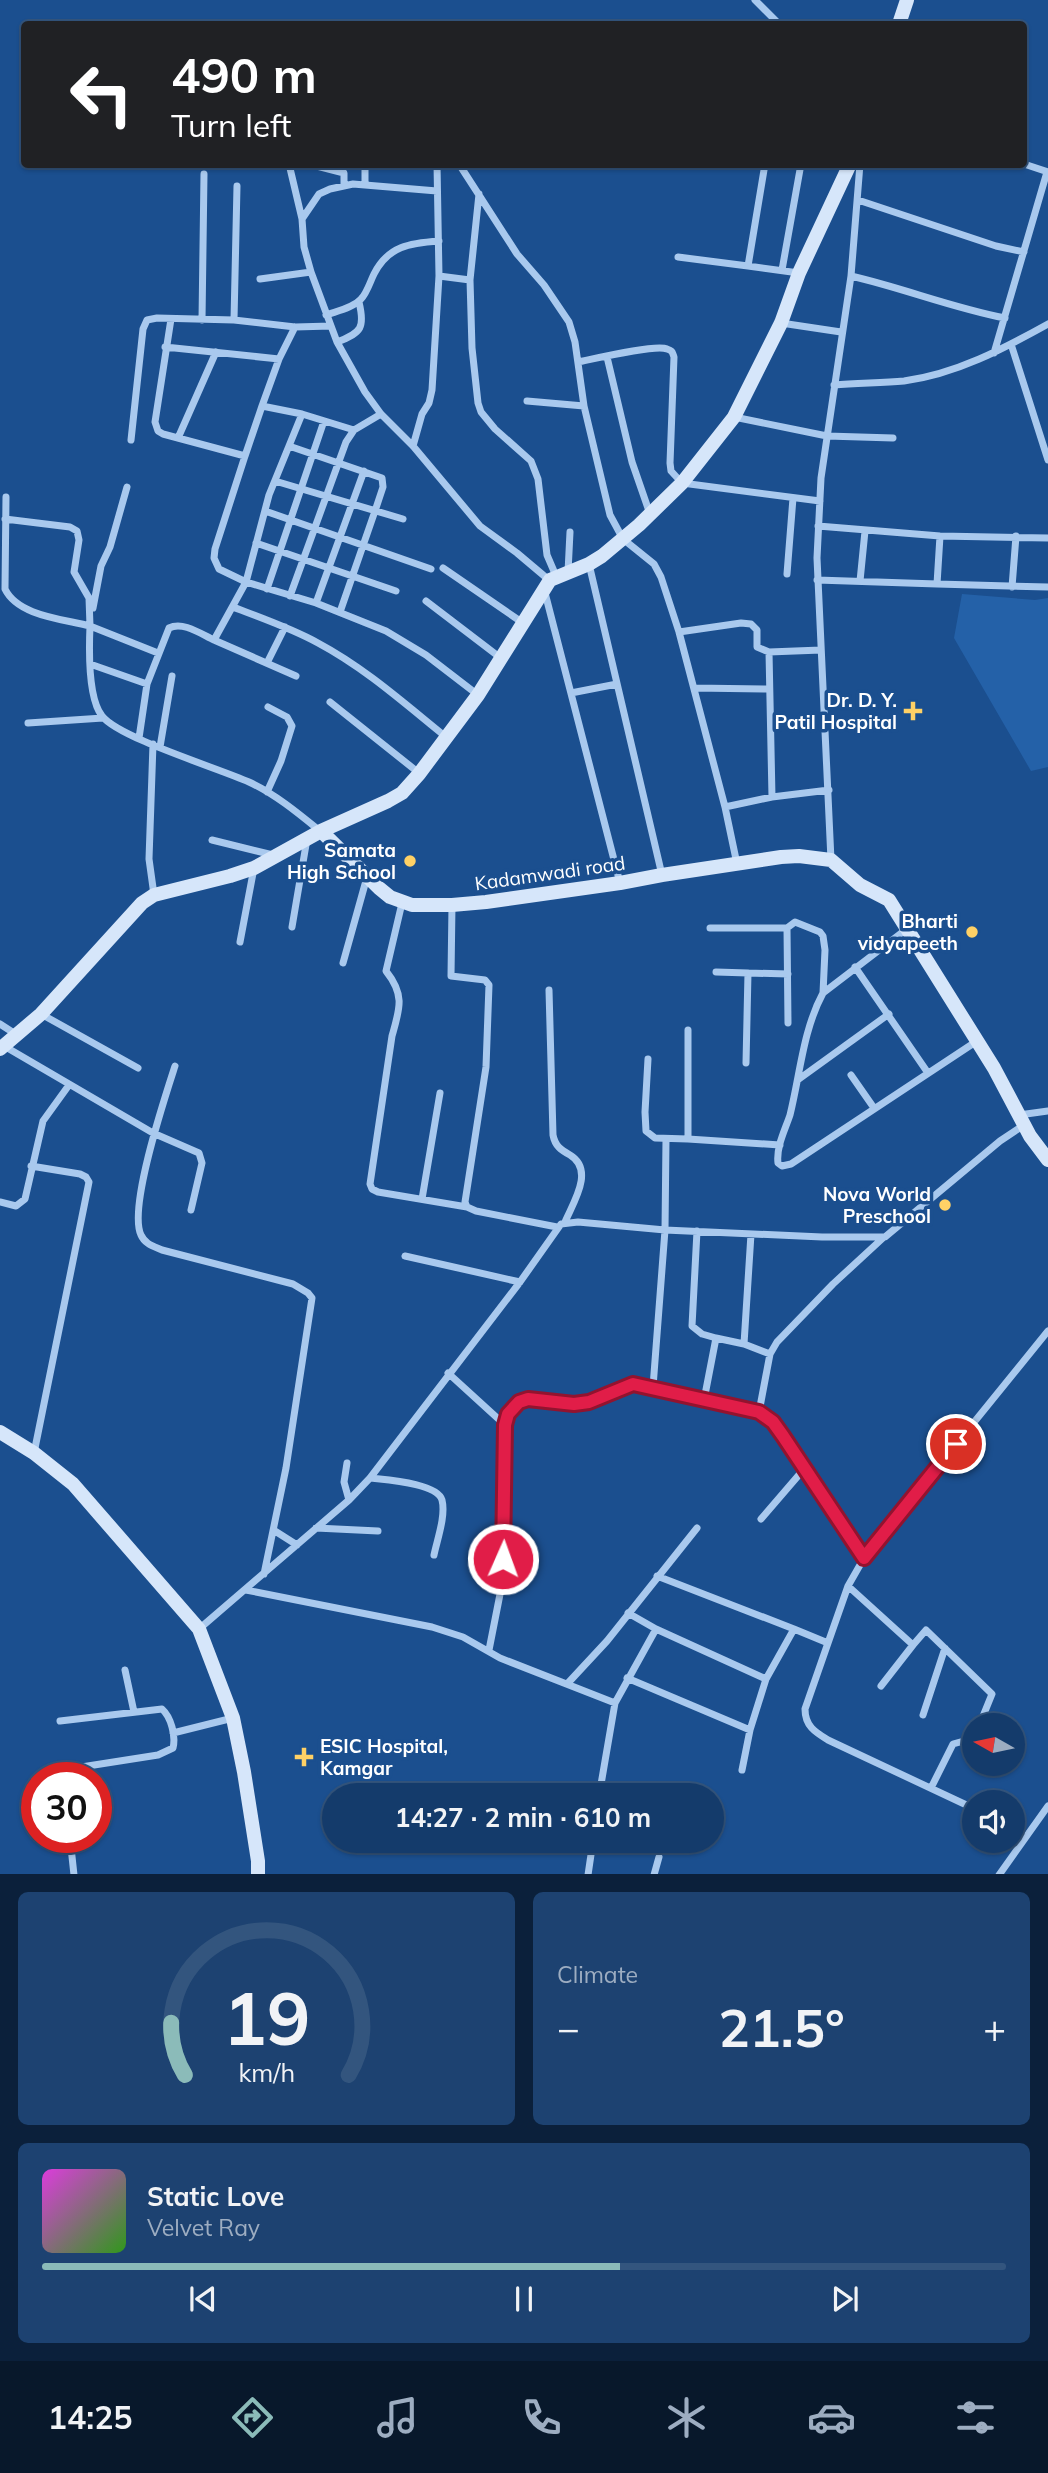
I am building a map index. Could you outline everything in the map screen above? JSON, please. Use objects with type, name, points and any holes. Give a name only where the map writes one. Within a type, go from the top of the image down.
[{"type":"street","points":[[755,0],[776,21]]},
{"type":"street","points":[[900,21],[907,0]]},
{"type":"street","points":[[994,353],[1048,172],[1027,165]]},
{"type":"street","points":[[290,168],[311,272],[337,342],[365,392],[381,414],[414,446],[480,526],[554,579]]},
{"type":"street","points":[[365,168],[365,184]]},
{"type":"street","points":[[414,446],[432,390],[439,275],[437,168]]},
{"type":"street","points":[[462,168],[517,254],[544,285],[564,314],[575,342],[584,406],[610,515],[623,539],[658,570],[679,632],[725,807],[737,864]]},
{"type":"street","points":[[748,266],[764,168]]},
{"type":"street","points":[[782,270],[800,168]]},
{"type":"street","points":[[554,579],[589,565],[650,515],[682,483],[734,417],[781,323],[799,273],[847,168]]},
{"type":"street","points":[[860,168],[851,276],[827,436],[818,526],[817,580],[831,860],[860,885],[889,900],[909,928],[1048,1160]]},
{"type":"street","points":[[344,169],[344,185]]},
{"type":"street","points":[[202,320],[204,174]]},
{"type":"street","points":[[302,219],[319,194],[344,185],[365,184],[437,191]]},
{"type":"street","points":[[234,320],[237,186]]},
{"type":"street","points":[[479,194],[470,280],[472,348],[478,403],[486,419],[523,452],[535,469],[538,479],[547,555],[554,579],[571,693],[620,883]]},
{"type":"street","points":[[858,200],[996,246],[1024,252]]},
{"type":"street","points":[[326,315],[359,302],[376,269],[393,250],[410,244],[439,241]]},
{"type":"street","points":[[678,257],[799,273]]},
{"type":"street","points":[[260,279],[311,272]]},
{"type":"street","points":[[439,275],[470,280]]},
{"type":"street","points":[[851,276],[1005,318]]},
{"type":"street","points":[[337,342],[360,330],[363,318],[359,302]]},
{"type":"street","points":[[131,440],[144,325],[152,318],[234,320],[295,327],[331,326]]},
{"type":"street","points":[[171,318],[156,426],[163,433],[245,456]]},
{"type":"street","points":[[781,323],[841,332]]},
{"type":"street","points":[[834,384],[905,380],[943,372],[994,353],[1048,324]]},
{"type":"street","points":[[295,327],[279,359],[245,456],[215,549],[216,564],[223,572],[246,582],[316,603],[405,641],[478,695]]},
{"type":"street","points":[[1011,344],[1048,460]]},
{"type":"street","points":[[166,347],[279,359]]},
{"type":"street","points":[[578,362],[661,347],[672,351],[674,357],[670,463],[671,471],[682,483],[820,501]]},
{"type":"street","points":[[178,438],[216,352]]},
{"type":"street","points":[[607,357],[632,462],[650,515]]},
{"type":"street","points":[[527,401],[584,406]]},
{"type":"street","points":[[262,406],[302,414],[354,430]]},
{"type":"street","points":[[214,640],[246,582],[275,481],[302,414]]},
{"type":"street","points":[[289,596],[346,442],[354,430],[381,414]]},
{"type":"street","points":[[734,417],[827,436],[892,438]]},
{"type":"street","points":[[267,589],[324,421]]},
{"type":"street","points":[[289,446],[339,461],[380,477],[383,482],[340,612]]},
{"type":"street","points":[[316,603],[364,471]]},
{"type":"street","points":[[275,481],[403,519]]},
{"type":"street","points":[[90,626],[101,565],[110,547],[127,487]]},
{"type":"street","points":[[6,497],[5,589],[10,598],[33,611],[90,626],[158,653]]},
{"type":"street","points":[[787,574],[793,498]]},
{"type":"street","points":[[265,511],[431,569]]},
{"type":"street","points":[[5,519],[70,527],[77,531],[79,540],[74,572],[89,598],[90,664],[95,699],[103,718]]},
{"type":"street","points":[[818,526],[940,536],[1048,538]]},
{"type":"street","points":[[860,581],[865,531]]},
{"type":"street","points":[[191,1210],[202,1163],[201,1156],[153,1133],[2,1048],[41,1014],[142,903],[154,895],[254,868],[314,835],[402,793],[478,695],[554,579],[570,532]]},
{"type":"street","points":[[937,584],[940,536]]},
{"type":"street","points":[[1012,587],[1016,537]]},
{"type":"street","points":[[256,543],[396,591]]},
{"type":"street","points":[[589,565],[662,874]]},
{"type":"street","points":[[443,568],[523,623]]},
{"type":"street","points":[[817,580],[1048,587]]},
{"type":"street","points":[[426,601],[502,659]]},
{"type":"street","points":[[233,607],[319,643],[360,669],[446,737]]},
{"type":"street","points":[[679,632],[747,623],[757,630],[757,647],[769,652],[821,650]]},
{"type":"street","points":[[139,738],[147,684],[158,653],[172,626],[185,627],[296,676]]},
{"type":"street","points":[[267,663],[285,627]]},
{"type":"street","points":[[769,652],[772,797]]},
{"type":"street","points":[[90,664],[147,684]]},
{"type":"street","points":[[154,895],[149,859],[157,745],[172,676]]},
{"type":"street","points":[[571,693],[617,684]]},
{"type":"street","points":[[694,688],[769,689]]},
{"type":"street","points":[[330,702],[419,774]]},
{"type":"street","points":[[267,792],[281,761],[292,726],[288,717],[268,707]]},
{"type":"street","points":[[28,723],[103,718],[139,738],[228,773],[267,792],[314,835],[390,897],[402,903],[386,971],[400,995],[399,1014],[392,1036],[370,1184],[372,1189],[561,1225],[885,1237]]},
{"type":"street","points":[[725,807],[829,789]]},
{"type":"street","points":[[292,927],[314,835]]},
{"type":"street","points":[[212,840],[277,856]]},
{"type":"street","name":"Kadamwadi road","points":[[402,903],[452,905],[799,856],[831,860]]},
{"type":"street","points":[[240,942],[254,868]]},
{"type":"street","points":[[343,964],[367,877]]},
{"type":"street","points":[[452,905],[450,976],[485,980],[489,985],[486,1068],[465,1198],[467,1207]]},
{"type":"street","points":[[710,928],[788,928],[795,922],[820,932],[823,936],[823,993],[814,1013],[780,1145],[778,1163],[786,1166],[977,1041]]},
{"type":"street","points":[[788,928],[788,1023]]},
{"type":"street","points":[[823,993],[909,928]]},
{"type":"street","points":[[855,967],[928,1073]]},
{"type":"street","points":[[716,972],[788,974]]},
{"type":"street","points":[[746,1063],[748,973]]},
{"type":"street","points":[[199,1629],[349,1500],[370,1478],[561,1225],[582,1179],[582,1170],[576,1158],[554,1143],[552,1135],[550,989]]},
{"type":"street","points":[[41,1014],[138,1068]]},
{"type":"street","points":[[798,1079],[889,1014]]},
{"type":"street","points":[[0,1024],[17,1035]]},
{"type":"street","points":[[688,1030],[688,1139]]},
{"type":"street","points":[[648,1059],[646,1131],[655,1138],[780,1145]]},
{"type":"street","points":[[175,1066],[153,1133],[138,1217],[142,1237],[150,1245],[162,1250],[293,1284],[312,1298],[296,1413],[275,1531],[264,1575]]},
{"type":"street","points":[[851,1075],[874,1108]]},
{"type":"street","points":[[0,1202],[16,1206],[22,1203],[43,1121],[69,1085]]},
{"type":"street","points":[[422,1199],[440,1093]]},
{"type":"street","points":[[759,1412],[770,1354],[777,1342],[800,1317],[885,1237],[1022,1120],[1048,1111]]},
{"type":"street","points":[[653,1387],[665,1230],[666,1139]]},
{"type":"street","points":[[32,1166],[79,1174],[89,1182],[34,1453]]},
{"type":"street","points":[[697,1231],[692,1326],[702,1334],[744,1344],[770,1354]]},
{"type":"street","points":[[744,1344],[751,1234]]},
{"type":"street","points":[[405,1256],[520,1282]]},
{"type":"street","points":[[962,1802],[816,1733],[805,1718],[804,1709],[848,1586],[864,1558],[1048,1331]]},
{"type":"street","points":[[704,1400],[716,1338]]},
{"type":"street","points":[[448,1373],[505,1425]]},
{"type":"street","points":[[489,1650],[503,1579],[505,1425],[513,1407],[528,1399],[574,1404],[589,1402],[633,1384],[759,1412],[773,1422],[864,1558]]},
{"type":"street","points":[[0,1432],[34,1453],[73,1484],[199,1629],[233,1718],[244,1772],[258,1874]]},
{"type":"street","points":[[347,1463],[344,1482],[349,1500]]},
{"type":"street","points":[[761,1519],[804,1469]]},
{"type":"street","points":[[370,1478],[426,1487],[439,1494],[442,1509],[434,1555]]},
{"type":"street","points":[[316,1528],[378,1531]]},
{"type":"street","points":[[568,1683],[696,1528]]},
{"type":"street","points":[[275,1531],[297,1545]]},
{"type":"street","points":[[657,1576],[828,1643]]},
{"type":"street","points":[[848,1586],[913,1645]]},
{"type":"street","points":[[246,1590],[432,1627],[463,1637],[500,1658],[550,1679],[568,1683],[615,1703]]},
{"type":"street","points":[[628,1613],[656,1629],[766,1679]]},
{"type":"street","points":[[601,1783],[615,1703],[656,1629]]},
{"type":"street","points":[[742,1770],[750,1730],[766,1679],[794,1629]]},
{"type":"street","points":[[881,1686],[926,1630],[992,1694],[984,1713]]},
{"type":"street","points":[[923,1715],[945,1648]]},
{"type":"street","points":[[125,1670],[134,1712]]},
{"type":"street","points":[[627,1678],[750,1730]]},
{"type":"street","points":[[60,1721],[162,1709],[169,1717],[175,1743],[173,1748],[108,1762]]},
{"type":"street","points":[[173,1733],[233,1718]]},
{"type":"street","points":[[931,1788],[953,1744],[962,1740]]},
{"type":"street","points":[[999,1874],[1048,1806]]},
{"type":"street","points":[[72,1853],[74,1874]]},
{"type":"street","points":[[588,1874],[591,1853]]},
{"type":"street","points":[[654,1874],[659,1857]]},
{"type":"shaded area","points":[[962,594],[1035,600],[1048,598],[1048,767],[1031,771],[954,638]]},
{"type":"place","name":"Dr. D. Y. Patil Hospital","points":[[913,711]]},
{"type":"place","name":"Samata High School","points":[[410,861]]},
{"type":"place","name":"Bharti vidyapeeth","points":[[972,932]]},
{"type":"place","name":"Nova World Preschool","points":[[945,1205]]},
{"type":"place","name":"ESIC Hospital, Kamgar","points":[[304,1757]]},
{"type":"route","points":[[503,1559],[505,1425],[513,1407],[528,1399],[574,1404],[589,1402],[620,1387],[633,1384],[759,1412],[773,1422],[864,1558],[956,1444]]}]
